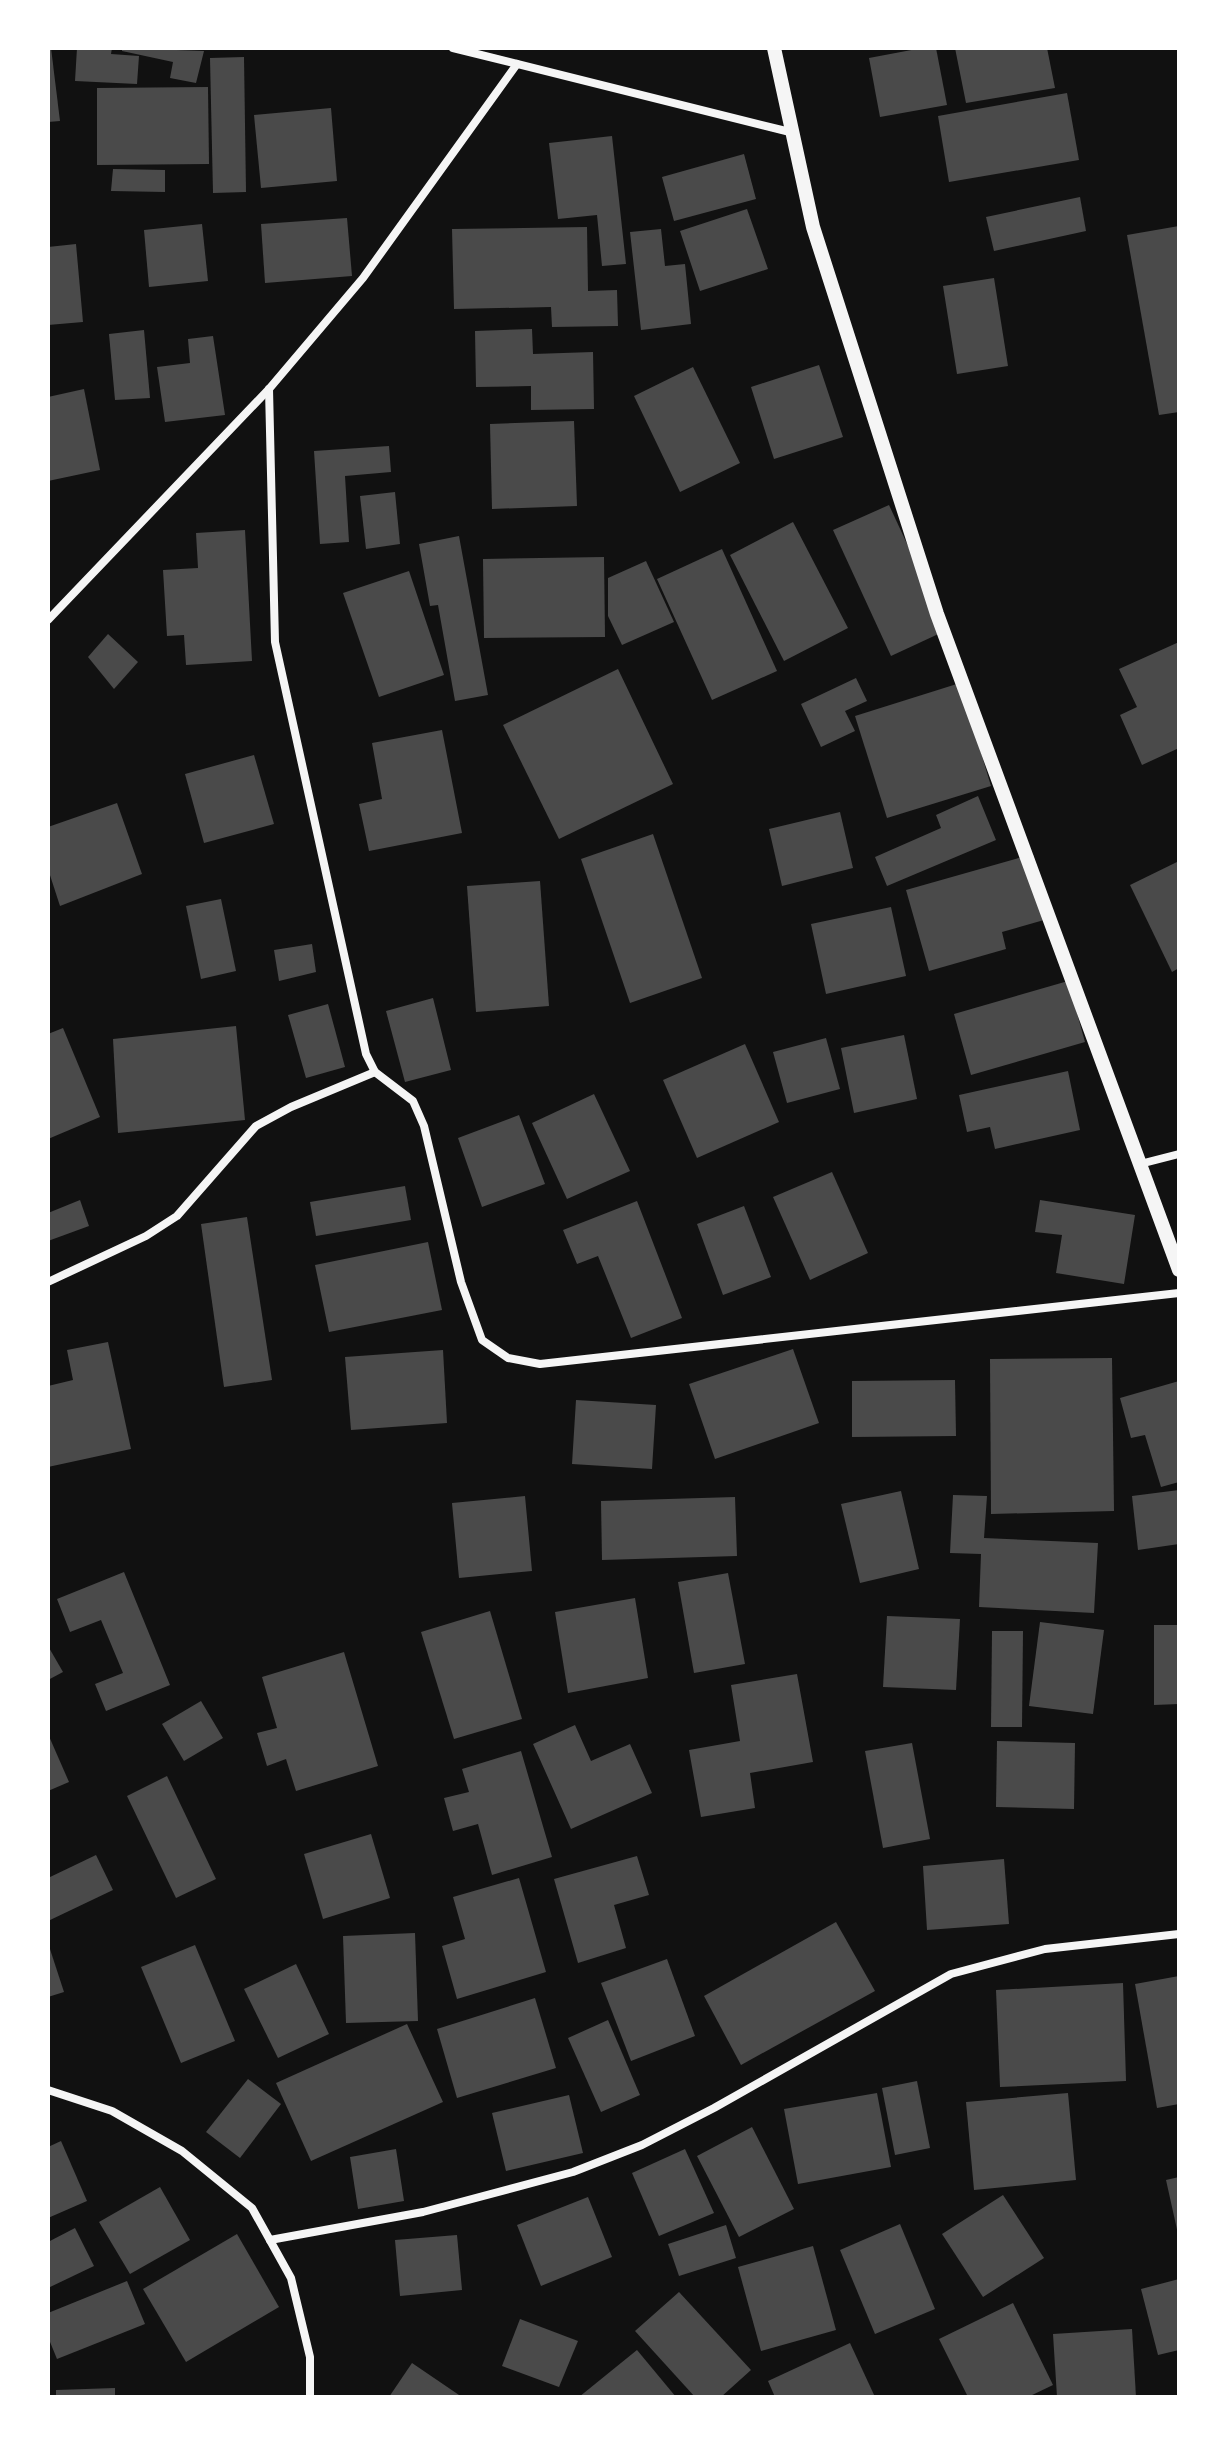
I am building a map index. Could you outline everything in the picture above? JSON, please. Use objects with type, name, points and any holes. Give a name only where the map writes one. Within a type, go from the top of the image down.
[{"type":"street","points":[[453,48],[790,132]]},
{"type":"street","points":[[774,48],[790,132],[847,341],[937,614],[1179,1270]]},
{"type":"street","points":[[48,620],[269,389],[363,278],[517,64]]},
{"type":"street","points":[[269,389],[275,642],[350,990],[366,1054],[375,1072],[413,1101],[424,1126],[470,1314],[482,1340],[508,1358],[540,1364],[1179,1293]]},
{"type":"street","points":[[48,1282],[146,1236],[177,1216],[256,1126],[291,1107],[375,1072]]},
{"type":"street","points":[[1140,1164],[1179,1154]]},
{"type":"street","points":[[270,2240],[423,2212],[573,2172],[642,2145],[714,2108],[951,1974],[997,1959],[1045,1949],[1179,1934]]},
{"type":"street","points":[[48,2090],[112,2111],[182,2151],[252,2208],[291,2278],[310,2357],[310,2397]]},
{"type":"building","points":[[48,48],[51,48],[60,121],[48,122]]},
{"type":"building","points":[[77,48],[112,48],[111,54],[139,56],[137,84],[75,81]]},
{"type":"building","points":[[122,48],[204,51],[196,83],[170,78],[173,62],[122,51]]},
{"type":"building","points":[[936,48],[947,105],[880,117],[869,58]]},
{"type":"building","points":[[955,48],[1047,48],[1055,88],[966,103]]},
{"type":"building","points":[[244,57],[246,192],[213,193],[210,58]]},
{"type":"building","points":[[208,87],[209,164],[97,165],[97,88]]},
{"type":"building","points":[[1067,93],[1079,160],[949,182],[938,116]]},
{"type":"building","points":[[331,108],[337,181],[261,188],[254,115]]},
{"type":"building","points":[[612,136],[626,264],[602,266],[597,215],[558,219],[549,143]]},
{"type":"building","points":[[744,154],[756,199],[674,221],[662,177]]},
{"type":"building","points":[[113,169],[165,170],[165,192],[111,191]]},
{"type":"building","points":[[1080,197],[1086,231],[994,251],[986,217]]},
{"type":"building","points":[[747,209],[768,269],[700,291],[680,231]]},
{"type":"building","points":[[347,218],[352,276],[265,283],[261,224]]},
{"type":"building","points":[[202,224],[208,281],[149,287],[144,230]]},
{"type":"building","points":[[1179,226],[1179,412],[1159,415],[1127,235]]},
{"type":"building","points":[[587,227],[588,291],[617,290],[618,326],[552,327],[551,307],[454,309],[452,229]]},
{"type":"building","points":[[661,229],[665,266],[685,264],[691,324],[641,330],[630,232]]},
{"type":"building","points":[[76,244],[83,322],[48,325],[48,247]]},
{"type":"building","points":[[994,278],[1008,366],[957,374],[943,286]]},
{"type":"building","points":[[532,329],[533,354],[593,352],[594,409],[531,410],[531,386],[476,387],[475,331]]},
{"type":"building","points":[[144,330],[150,398],[115,400],[109,334]]},
{"type":"building","points":[[213,336],[225,415],[165,422],[157,367],[190,363],[188,339]]},
{"type":"building","points":[[819,365],[843,437],[774,459],[751,387]]},
{"type":"building","points":[[693,367],[740,463],[680,492],[634,396]]},
{"type":"building","points":[[84,389],[100,470],[48,481],[48,397]]},
{"type":"building","points":[[574,421],[577,506],[492,509],[490,424]]},
{"type":"building","points":[[389,446],[391,472],[345,476],[349,542],[320,544],[314,451]]},
{"type":"building","points":[[395,492],[400,544],[366,549],[360,496]]},
{"type":"building","points":[[889,505],[947,630],[891,656],[833,530]]},
{"type":"building","points":[[793,522],[848,628],[784,661],[730,555]]},
{"type":"building","points":[[245,530],[252,661],[186,665],[184,635],[167,636],[163,570],[198,568],[196,533]]},
{"type":"building","points":[[459,536],[488,695],[455,701],[438,605],[430,606],[419,544]]},
{"type":"building","points":[[722,549],[777,671],[712,700],[657,579]]},
{"type":"building","points":[[604,557],[605,637],[484,638],[483,559]]},
{"type":"building","points":[[646,561],[674,622],[622,645],[608,616],[608,578]]},
{"type":"building","points":[[409,571],[444,675],[379,697],[343,593]]},
{"type":"building","points":[[108,634],[138,662],[114,689],[88,657]]},
{"type":"building","points":[[1179,642],[1179,748],[1142,765],[1120,715],[1137,707],[1119,669]]},
{"type":"building","points":[[618,669],[673,784],[559,839],[503,725]]},
{"type":"building","points":[[856,678],[867,701],[845,711],[855,731],[821,747],[801,704]]},
{"type":"building","points":[[960,683],[991,786],[887,818],[855,716]]},
{"type":"building","points":[[442,730],[462,833],[369,851],[359,804],[382,799],[372,743]]},
{"type":"building","points":[[254,755],[274,824],[204,843],[185,774]]},
{"type":"building","points":[[978,796],[996,840],[887,886],[875,857],[941,828],[936,815]]},
{"type":"building","points":[[117,803],[142,874],[60,906],[48,869],[48,827]]},
{"type":"building","points":[[840,812],[853,868],[782,886],[769,829]]},
{"type":"building","points":[[653,834],[702,978],[630,1003],[581,859]]},
{"type":"building","points":[[1033,854],[1051,918],[1002,932],[1006,949],[929,971],[906,890]]},
{"type":"building","points":[[1179,861],[1179,968],[1172,972],[1130,885]]},
{"type":"building","points":[[540,881],[549,1006],[476,1012],[467,886]]},
{"type":"building","points":[[221,899],[236,971],[201,979],[186,906]]},
{"type":"building","points":[[891,907],[906,976],[826,994],[811,924]]},
{"type":"building","points":[[312,944],[316,972],[279,981],[274,950]]},
{"type":"building","points":[[1068,981],[1085,1042],[971,1075],[954,1014]]},
{"type":"building","points":[[433,998],[451,1070],[405,1082],[386,1011]]},
{"type":"building","points":[[328,1004],[345,1067],[306,1078],[288,1015]]},
{"type":"building","points":[[236,1026],[245,1120],[118,1133],[113,1039]]},
{"type":"building","points":[[63,1028],[100,1117],[48,1139],[48,1034]]},
{"type":"building","points":[[904,1035],[917,1099],[854,1113],[841,1048]]},
{"type":"building","points":[[826,1038],[840,1089],[787,1103],[773,1052]]},
{"type":"building","points":[[745,1044],[779,1122],[697,1158],[663,1080]]},
{"type":"building","points":[[1068,1071],[1080,1130],[995,1149],[990,1127],[967,1132],[959,1095]]},
{"type":"building","points":[[594,1094],[630,1171],[567,1199],[532,1123]]},
{"type":"building","points":[[519,1115],[545,1184],[482,1207],[458,1138]]},
{"type":"building","points":[[832,1172],[868,1253],[810,1280],[773,1197]]},
{"type":"building","points":[[405,1186],[411,1220],[316,1236],[310,1202]]},
{"type":"building","points":[[80,1200],[89,1226],[48,1241],[48,1213]]},
{"type":"building","points":[[1040,1200],[1135,1215],[1124,1284],[1056,1273],[1062,1235],[1035,1232]]},
{"type":"building","points":[[637,1201],[682,1318],[631,1338],[598,1256],[577,1264],[563,1230]]},
{"type":"building","points":[[744,1206],[771,1277],[723,1295],[697,1224]]},
{"type":"building","points":[[247,1217],[272,1380],[224,1387],[201,1224]]},
{"type":"building","points":[[428,1242],[442,1310],[329,1332],[315,1265]]},
{"type":"building","points":[[108,1342],[131,1449],[48,1467],[48,1386],[73,1380],[67,1350]]},
{"type":"building","points":[[793,1349],[819,1423],[715,1459],[689,1384]]},
{"type":"building","points":[[443,1350],[447,1423],[351,1430],[345,1357]]},
{"type":"building","points":[[1112,1358],[1114,1511],[991,1514],[990,1359]]},
{"type":"building","points":[[955,1380],[956,1436],[852,1437],[852,1381]]},
{"type":"building","points":[[1179,1381],[1179,1482],[1161,1487],[1145,1435],[1131,1438],[1120,1398]]},
{"type":"building","points":[[576,1400],[656,1405],[652,1469],[572,1464]]},
{"type":"building","points":[[1179,1490],[1179,1544],[1138,1550],[1132,1496]]},
{"type":"building","points":[[901,1491],[919,1569],[860,1583],[841,1504]]},
{"type":"building","points":[[953,1495],[987,1496],[984,1538],[1098,1543],[1094,1613],[979,1607],[981,1554],[950,1553]]},
{"type":"building","points":[[525,1496],[532,1571],[459,1578],[452,1503]]},
{"type":"building","points":[[735,1497],[737,1556],[602,1560],[601,1501]]},
{"type":"building","points":[[124,1572],[170,1685],[106,1711],[95,1684],[123,1673],[101,1620],[70,1632],[57,1599]]},
{"type":"building","points":[[728,1573],[745,1664],[694,1673],[678,1582]]},
{"type":"building","points":[[635,1598],[648,1678],[568,1693],[555,1612]]},
{"type":"building","points":[[490,1611],[522,1719],[454,1739],[421,1632]]},
{"type":"building","points":[[887,1616],[960,1619],[956,1690],[883,1687]]},
{"type":"building","points":[[1040,1622],[1104,1630],[1093,1714],[1029,1706]]},
{"type":"building","points":[[1154,1625],[1179,1625],[1179,1704],[1154,1705]]},
{"type":"building","points":[[992,1631],[1023,1631],[1022,1727],[991,1727]]},
{"type":"building","points":[[48,1646],[63,1672],[48,1680]]},
{"type":"building","points":[[344,1652],[378,1766],[296,1791],[286,1759],[267,1766],[257,1733],[277,1728],[262,1677]]},
{"type":"building","points":[[797,1674],[813,1762],[750,1773],[755,1808],[701,1817],[689,1750],[740,1741],[731,1685]]},
{"type":"building","points":[[201,1701],[223,1738],[184,1761],[162,1724]]},
{"type":"building","points":[[575,1725],[591,1761],[630,1744],[652,1793],[571,1829],[533,1744]]},
{"type":"building","points":[[48,1734],[69,1782],[48,1791]]},
{"type":"building","points":[[997,1741],[1075,1743],[1074,1809],[996,1807]]},
{"type":"building","points":[[912,1743],[930,1839],[883,1848],[865,1751]]},
{"type":"building","points":[[521,1751],[552,1857],[492,1875],[478,1824],[453,1831],[444,1798],[469,1792],[462,1769]]},
{"type":"building","points":[[167,1776],[216,1879],[176,1898],[127,1796]]},
{"type":"building","points":[[371,1834],[390,1898],[323,1919],[304,1854]]},
{"type":"building","points":[[96,1855],[113,1890],[48,1921],[48,1878]]},
{"type":"building","points":[[637,1856],[649,1895],[614,1905],[626,1948],[578,1963],[554,1879]]},
{"type":"building","points":[[1004,1859],[1009,1924],[927,1930],[923,1866]]},
{"type":"building","points":[[519,1878],[546,1972],[457,1999],[442,1946],[465,1939],[453,1897]]},
{"type":"building","points":[[836,1922],[875,1991],[741,2065],[704,1996]]},
{"type":"building","points":[[415,1933],[418,2021],[346,2023],[343,1936]]},
{"type":"building","points":[[48,1943],[64,1992],[48,1997]]},
{"type":"building","points":[[195,1945],[235,2041],[181,2063],[141,1967]]},
{"type":"building","points":[[667,1959],[695,2036],[631,2061],[601,1983]]},
{"type":"building","points":[[296,1964],[329,2034],[278,2058],[244,1989]]},
{"type":"building","points":[[1179,1976],[1179,2104],[1157,2108],[1135,1984]]},
{"type":"building","points":[[1123,1983],[1126,2081],[1000,2087],[996,1990]]},
{"type":"building","points":[[535,1998],[556,2068],[457,2098],[437,2029]]},
{"type":"building","points":[[608,2020],[640,2095],[601,2112],[568,2038]]},
{"type":"building","points":[[407,2024],[443,2102],[311,2161],[276,2083]]},
{"type":"building","points":[[248,2079],[281,2104],[240,2158],[206,2132]]},
{"type":"building","points":[[917,2081],[930,2148],[895,2155],[882,2088]]},
{"type":"building","points":[[877,2093],[891,2167],[798,2184],[784,2109]]},
{"type":"building","points":[[1068,2093],[1076,2180],[974,2190],[966,2102]]},
{"type":"building","points":[[569,2095],[583,2153],[506,2171],[492,2113]]},
{"type":"building","points":[[752,2127],[794,2209],[739,2237],[697,2156]]},
{"type":"building","points":[[61,2141],[87,2201],[48,2218],[48,2147]]},
{"type":"building","points":[[396,2149],[404,2201],[358,2209],[350,2157]]},
{"type":"building","points":[[685,2149],[714,2213],[659,2236],[632,2173]]},
{"type":"building","points":[[1179,2177],[1179,2234],[1178,2234],[1166,2180]]},
{"type":"building","points":[[160,2187],[190,2240],[130,2274],[99,2222]]},
{"type":"building","points":[[1003,2195],[1044,2258],[983,2297],[942,2234]]},
{"type":"building","points":[[588,2197],[612,2257],[541,2286],[517,2225]]},
{"type":"building","points":[[900,2224],[935,2309],[875,2334],[840,2250]]},
{"type":"building","points":[[726,2225],[736,2258],[679,2276],[668,2244]]},
{"type":"building","points":[[75,2228],[94,2266],[48,2288],[48,2242]]},
{"type":"building","points":[[237,2234],[279,2307],[186,2362],[143,2289]]},
{"type":"building","points":[[457,2235],[462,2290],[400,2296],[395,2240]]},
{"type":"building","points":[[813,2246],[836,2330],[761,2351],[738,2267]]},
{"type":"building","points":[[1179,2279],[1179,2350],[1158,2355],[1141,2289]]},
{"type":"building","points":[[127,2281],[145,2324],[57,2359],[48,2337],[48,2313]]},
{"type":"building","points":[[679,2292],[751,2370],[721,2397],[695,2397],[635,2331]]},
{"type":"building","points":[[1013,2303],[1053,2385],[1028,2397],[968,2397],[939,2339]]},
{"type":"building","points":[[520,2319],[578,2341],[559,2387],[502,2366]]},
{"type":"building","points":[[1132,2329],[1136,2397],[1057,2397],[1053,2334]]},
{"type":"building","points":[[850,2343],[875,2397],[775,2397],[768,2381]]},
{"type":"building","points":[[637,2350],[676,2397],[579,2397]]},
{"type":"building","points":[[412,2363],[462,2397],[389,2397]]},
{"type":"building","points":[[115,2388],[115,2397],[56,2397],[56,2390]]}]
